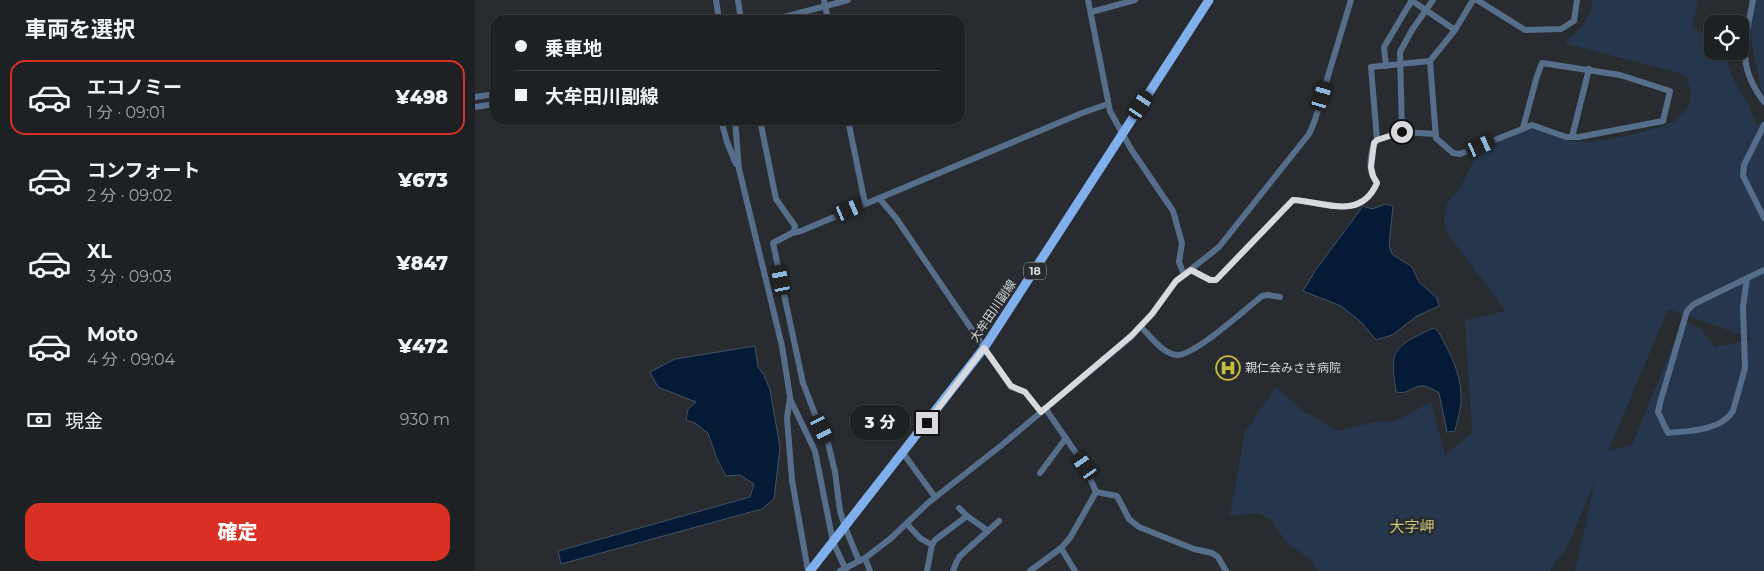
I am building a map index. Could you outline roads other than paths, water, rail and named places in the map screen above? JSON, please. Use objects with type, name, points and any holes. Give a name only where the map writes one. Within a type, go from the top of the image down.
[{"type":"main road","name":"大牟田川副線","points":[[809,571],[984,348],[1209,0]]},
{"type":"street","points":[[716,0],[718,15]]},
{"type":"street","points":[[738,0],[740,15]]},
{"type":"street","points":[[788,15],[824,3],[848,0]]},
{"type":"street","points":[[1088,0],[1110,111],[1122,135],[1173,211],[1182,243],[1179,262],[1184,275]]},
{"type":"street","points":[[1091,12],[1135,0]]},
{"type":"street","points":[[789,397],[815,451],[834,540],[844,570],[862,559],[910,522],[935,497],[1003,444],[1118,348],[1141,327],[1167,292],[1184,275],[1219,247],[1298,149],[1313,126],[1351,0]]},
{"type":"street","points":[[1386,66],[1384,47],[1411,0],[1455,30]]},
{"type":"street","points":[[1402,132],[1400,52],[1412,30],[1433,0]]},
{"type":"street","points":[[1377,140],[1371,67],[1430,61],[1455,30],[1475,0],[1525,30],[1561,29],[1567,26],[1574,21],[1577,0]]},
{"type":"street","points":[[1753,0],[1745,45],[1745,64],[1753,88],[1764,102]]},
{"type":"street","points":[[1430,61],[1436,138],[1453,153],[1460,154],[1531,125],[1566,137],[1572,137],[1663,122],[1670,91],[1620,75],[1542,63],[1523,128]]},
{"type":"street","points":[[1572,137],[1589,69]]},
{"type":"street","points":[[475,97],[490,95]]},
{"type":"street","points":[[870,571],[844,528],[829,443],[803,383],[773,243],[792,232],[801,231],[1073,116],[1109,104]]},
{"type":"street","points":[[475,107],[490,105]]},
{"type":"street","points":[[722,125],[727,142],[739,169]]},
{"type":"street","points":[[735,125],[739,169],[782,346],[789,397],[787,418],[791,472],[809,571]]},
{"type":"street","points":[[761,125],[776,199],[795,226],[792,232]]},
{"type":"street","points":[[849,125],[865,203]]},
{"type":"street","points":[[1764,125],[1744,165],[1743,176],[1764,218]]},
{"type":"street","points":[[1191,270],[1210,280],[1216,280],[1293,200],[1339,207],[1356,205],[1364,201],[1374,191],[1377,183],[1371,167],[1374,143],[1377,140],[1402,132],[1436,134]]},
{"type":"street","points":[[879,198],[896,218],[1011,386],[1025,392],[1043,410],[1085,466],[1095,492],[1070,538],[1061,548],[1030,571]]},
{"type":"street","points":[[1747,278],[1743,307],[1745,368],[1733,411],[1730,415],[1704,430],[1668,433],[1659,412],[1660,403],[1687,311],[1694,304],[1747,278],[1764,270]]},
{"type":"street","points":[[1141,327],[1166,351],[1178,355],[1191,351],[1205,342],[1262,296],[1280,297]]},
{"type":"street","points":[[1040,474],[1065,438]]},
{"type":"street","points":[[903,453],[935,497]]},
{"type":"street","points":[[1095,492],[1117,496],[1129,519],[1139,526],[1193,549],[1212,553],[1218,557],[1226,571]]},
{"type":"street","points":[[959,508],[988,531]]},
{"type":"street","points":[[927,571],[932,545],[935,540],[967,516]]},
{"type":"street","points":[[910,522],[920,538],[932,545]]},
{"type":"street","points":[[953,571],[960,556],[999,522]]},
{"type":"street","points":[[1061,548],[1075,571]]},
{"type":"place","name":"親仁会みさき病院","points":[[1228,368]]},
{"type":"district","name":"大字岬","points":[[1412,527]]}]
